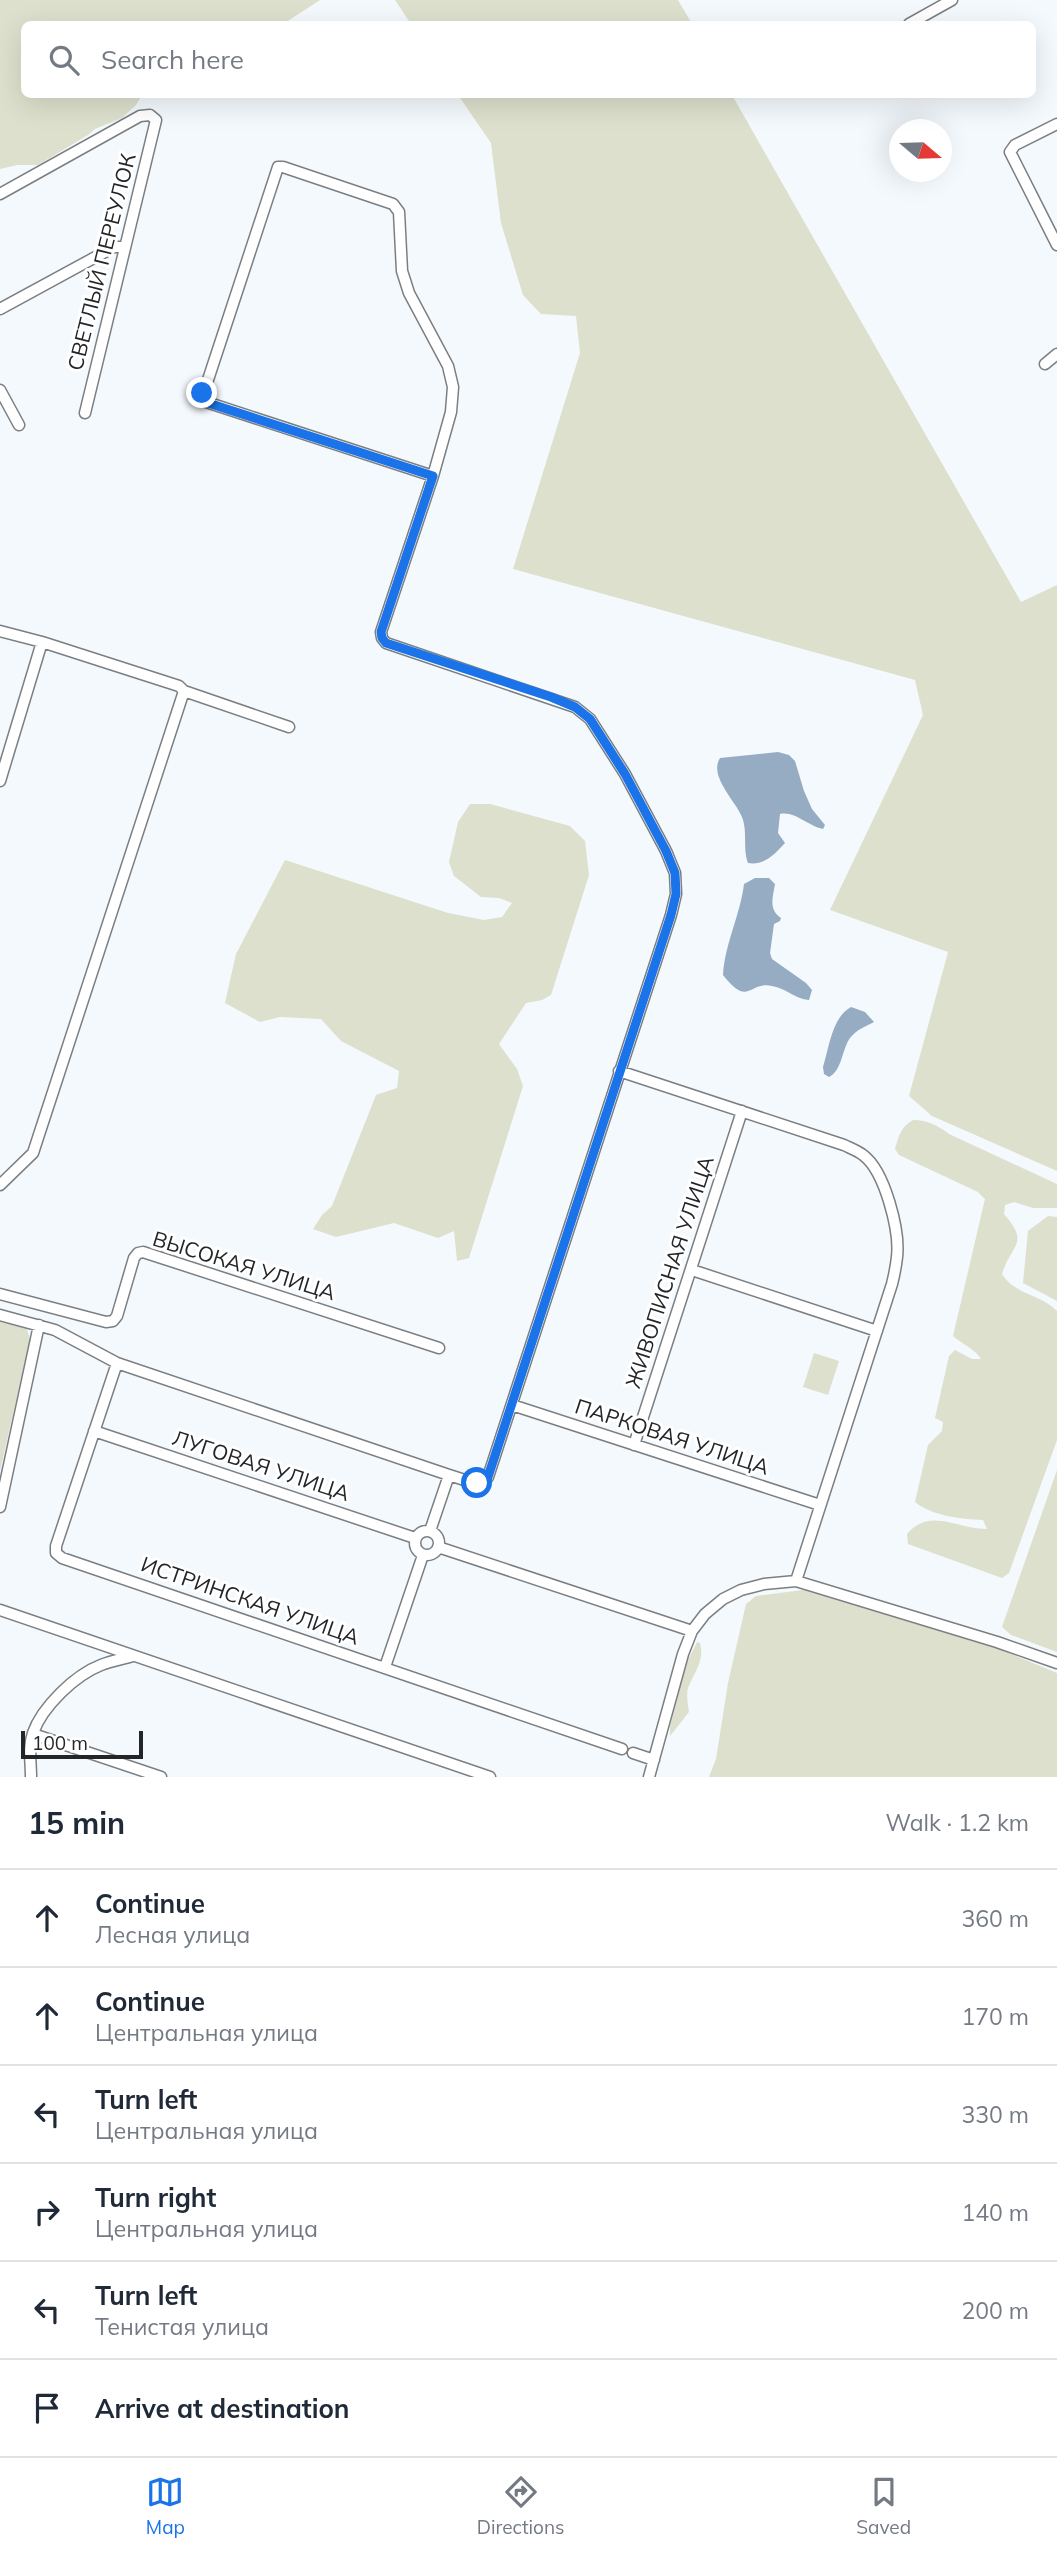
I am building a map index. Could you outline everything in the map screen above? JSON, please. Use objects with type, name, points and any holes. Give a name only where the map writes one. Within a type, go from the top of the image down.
[{"type":"street","points":[[912,21],[931,5],[952,0]]},
{"type":"street","name":"СВЕТЛЫЙ ПЕРЕУЛОК","points":[[0,194],[140,116],[150,115],[156,120],[85,413]]},
{"type":"street","points":[[1057,124],[1015,145],[1010,152],[1057,245]]},
{"type":"street","points":[[0,1315],[39,1325],[77,1340],[117,1363],[449,1475],[477,1483],[485,1481],[671,915],[676,894],[675,873],[625,774],[590,719],[575,707],[551,697],[386,643],[382,638],[381,632],[433,476],[452,412],[453,387],[448,366],[409,293],[402,271],[399,212],[388,201],[278,167],[202,398],[205,402],[433,476]]},
{"type":"street","points":[[0,309],[114,247],[125,247]]},
{"type":"street","points":[[1045,364],[1057,354]]},
{"type":"street","points":[[0,390],[19,425]]},
{"type":"street","points":[[0,631],[179,686],[184,691],[289,726]]},
{"type":"street","points":[[0,781],[42,642]]},
{"type":"street","points":[[0,1185],[33,1153],[184,691]]},
{"type":"street","points":[[619,1071],[844,1145],[864,1155],[877,1172],[886,1193],[896,1232],[898,1256],[892,1284],[796,1581]]},
{"type":"street","name":"ЖИВОПИСНАЯ УЛИЦА","points":[[634,1445],[742,1111]]},
{"type":"street","name":"ВЫСОКАЯ УЛИЦА","points":[[0,1294],[106,1322],[113,1321],[117,1316],[134,1258],[142,1252],[439,1348]]},
{"type":"street","points":[[692,1270],[877,1331]]},
{"type":"street","points":[[0,1507],[39,1325]]},
{"type":"street","name":"ИСТРИНСКАЯ УЛИЦА","points":[[117,1363],[55,1546],[56,1553],[62,1558],[654,1760]]},
{"type":"street","name":"ПАРКОВАЯ УЛИЦА","points":[[512,1405],[820,1505]]},
{"type":"street","name":"ЛУГОВАЯ УЛИЦА","points":[[94,1432],[415,1538]]},
{"type":"street","points":[[430,1531],[449,1475]]},
{"type":"street","points":[[425,1530],[430,1531],[436,1534],[438,1547],[429,1555],[423,1555],[417,1551],[415,1538],[425,1530]]},
{"type":"street","points":[[438,1547],[692,1631]]},
{"type":"street","points":[[385,1667],[423,1555]]},
{"type":"street","points":[[649,1777],[683,1654],[692,1631],[705,1614],[723,1599],[741,1590],[764,1584],[796,1581],[1057,1663]]},
{"type":"street","points":[[0,1610],[490,1777]]},
{"type":"street","points":[[31,1777],[30,1749],[33,1734],[46,1707],[72,1684],[99,1666],[133,1656]]},
{"type":"street","points":[[33,1734],[161,1777]]},
{"type":"green space","points":[[0,0],[320,0],[288,21],[21,21],[21,98],[140,98],[122,118],[95,129],[38,165],[17,165],[0,169]]},
{"type":"green space","points":[[395,0],[678,0],[690,21],[409,21]]},
{"type":"green space","points":[[460,98],[734,98],[1021,602],[1057,585],[1057,1171],[932,1116],[909,1096],[948,952],[830,910],[923,715],[915,680],[513,569],[580,353],[576,316],[541,314],[523,295],[501,223],[491,143]]},
{"type":"green space","points":[[470,804],[490,804],[570,826],[585,841],[589,875],[551,995],[526,1003],[499,1044],[517,1069],[523,1086],[469,1258],[457,1261],[454,1231],[438,1238],[394,1223],[336,1237],[313,1229],[332,1206],[376,1095],[397,1088],[399,1071],[341,1041],[321,1019],[280,1017],[260,1022],[225,1003],[236,954],[285,860],[448,913],[484,920],[502,917],[512,903],[499,898],[481,897],[454,876],[449,862],[458,822]]},
{"type":"green space","points":[[913,1120],[941,1128],[1057,1184],[1057,1208],[1033,1208],[1014,1202],[1005,1205],[1004,1214],[1012,1224],[1017,1238],[1002,1274],[1014,1286],[1051,1305],[1057,1311],[1057,1440],[1009,1573],[1002,1578],[908,1544],[907,1534],[925,1522],[944,1521],[987,1529],[983,1520],[938,1514],[915,1502],[928,1445],[942,1431],[943,1422],[935,1418],[949,1356],[955,1350],[972,1359],[981,1359],[953,1336],[985,1199],[978,1192],[899,1155],[895,1149],[899,1136]]},
{"type":"green space","points":[[1048,1216],[1057,1217],[1057,1301],[1023,1283],[1028,1231]]},
{"type":"green space","points":[[0,1322],[26,1326],[30,1339],[0,1471]]},
{"type":"green space","points":[[814,1353],[839,1361],[828,1395],[803,1387]]},
{"type":"green space","points":[[1057,1470],[1057,1652],[1011,1635],[1002,1627]]},
{"type":"green space","points":[[803,1590],[999,1649],[1057,1673],[1057,1777],[709,1777],[716,1759],[728,1683],[746,1604],[756,1596]]},
{"type":"green space","points":[[697,1642],[700,1643],[701,1655],[688,1688],[689,1712],[670,1736],[685,1666]]},
{"type":"water","points":[[778,752],[789,755],[795,761],[812,809],[825,825],[823,829],[791,815],[780,814],[778,833],[785,843],[764,861],[748,863],[743,819],[723,787],[717,765],[720,758]]},
{"type":"water","points":[[755,878],[769,878],[775,884],[773,907],[781,918],[774,924],[770,953],[772,959],[806,983],[812,990],[809,1000],[764,985],[744,992],[738,990],[723,975],[744,884]]},
{"type":"water","points":[[851,1007],[865,1012],[874,1022],[858,1030],[850,1038],[837,1070],[829,1077],[824,1074],[823,1067],[832,1034],[839,1018]]},
{"type":"route","points":[[202,393],[205,402],[433,476],[381,632],[382,638],[386,643],[551,697],[575,707],[590,719],[625,774],[675,873],[676,894],[671,915],[512,1405],[488,1477],[477,1483]]}]
